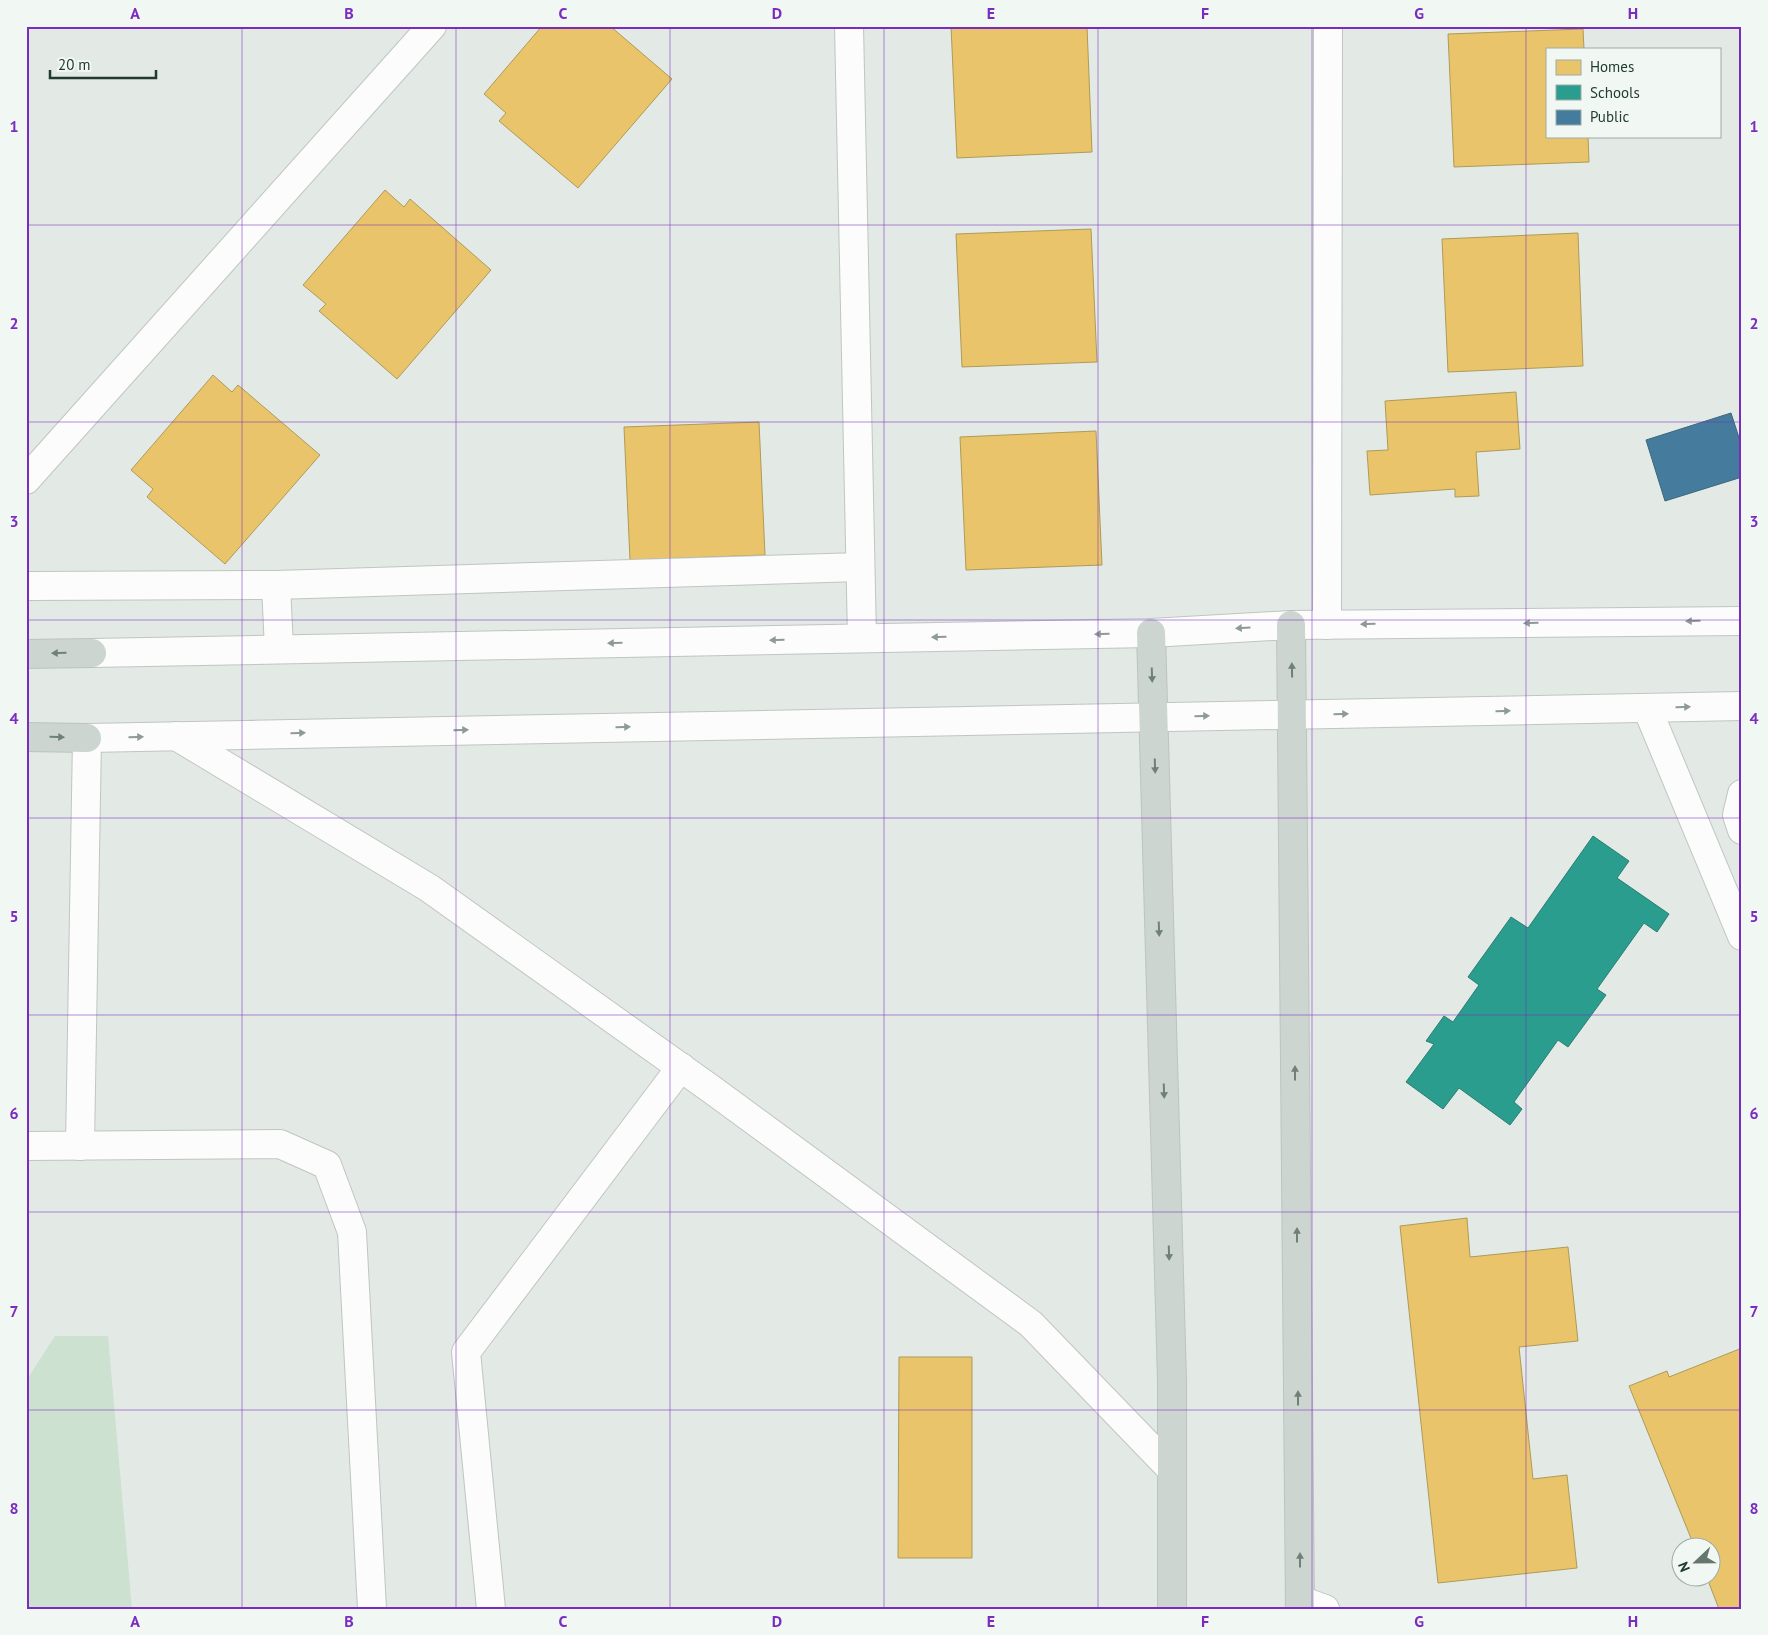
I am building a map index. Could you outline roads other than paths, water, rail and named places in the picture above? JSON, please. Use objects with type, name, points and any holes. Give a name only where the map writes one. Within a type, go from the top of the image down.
[{"type":"main road","points":[[1291,624],[1300,1604]]},
{"type":"main road","points":[[1151,633],[1172,1382],[1172,1609]]},
{"type":"main road","points":[[26,654],[92,653]]},
{"type":"main road","points":[[26,737],[87,738]]},
{"type":"street","points":[[26,480],[432,26]]},
{"type":"street","points":[[848,26],[862,638]]},
{"type":"street","points":[[1327,625],[1328,26]]},
{"type":"street","points":[[26,586],[276,585],[860,567]]},
{"type":"street","points":[[276,585],[279,649]]},
{"type":"street","points":[[92,653],[1151,633],[1291,624],[1742,621]]},
{"type":"street","points":[[80,1146],[87,738],[1742,706]]},
{"type":"street","points":[[1646,708],[1742,936]]},
{"type":"street","points":[[176,736],[430,888],[680,1067],[1031,1324],[1172,1470]]},
{"type":"street","points":[[1742,794],[1737,815],[1742,830]]},
{"type":"street","points":[[491,1609],[466,1352],[680,1067]]},
{"type":"street","points":[[26,1146],[280,1144],[327,1164],[352,1232],[372,1609]]},
{"type":"street","points":[[1300,1604],[1326,1609]]}]
